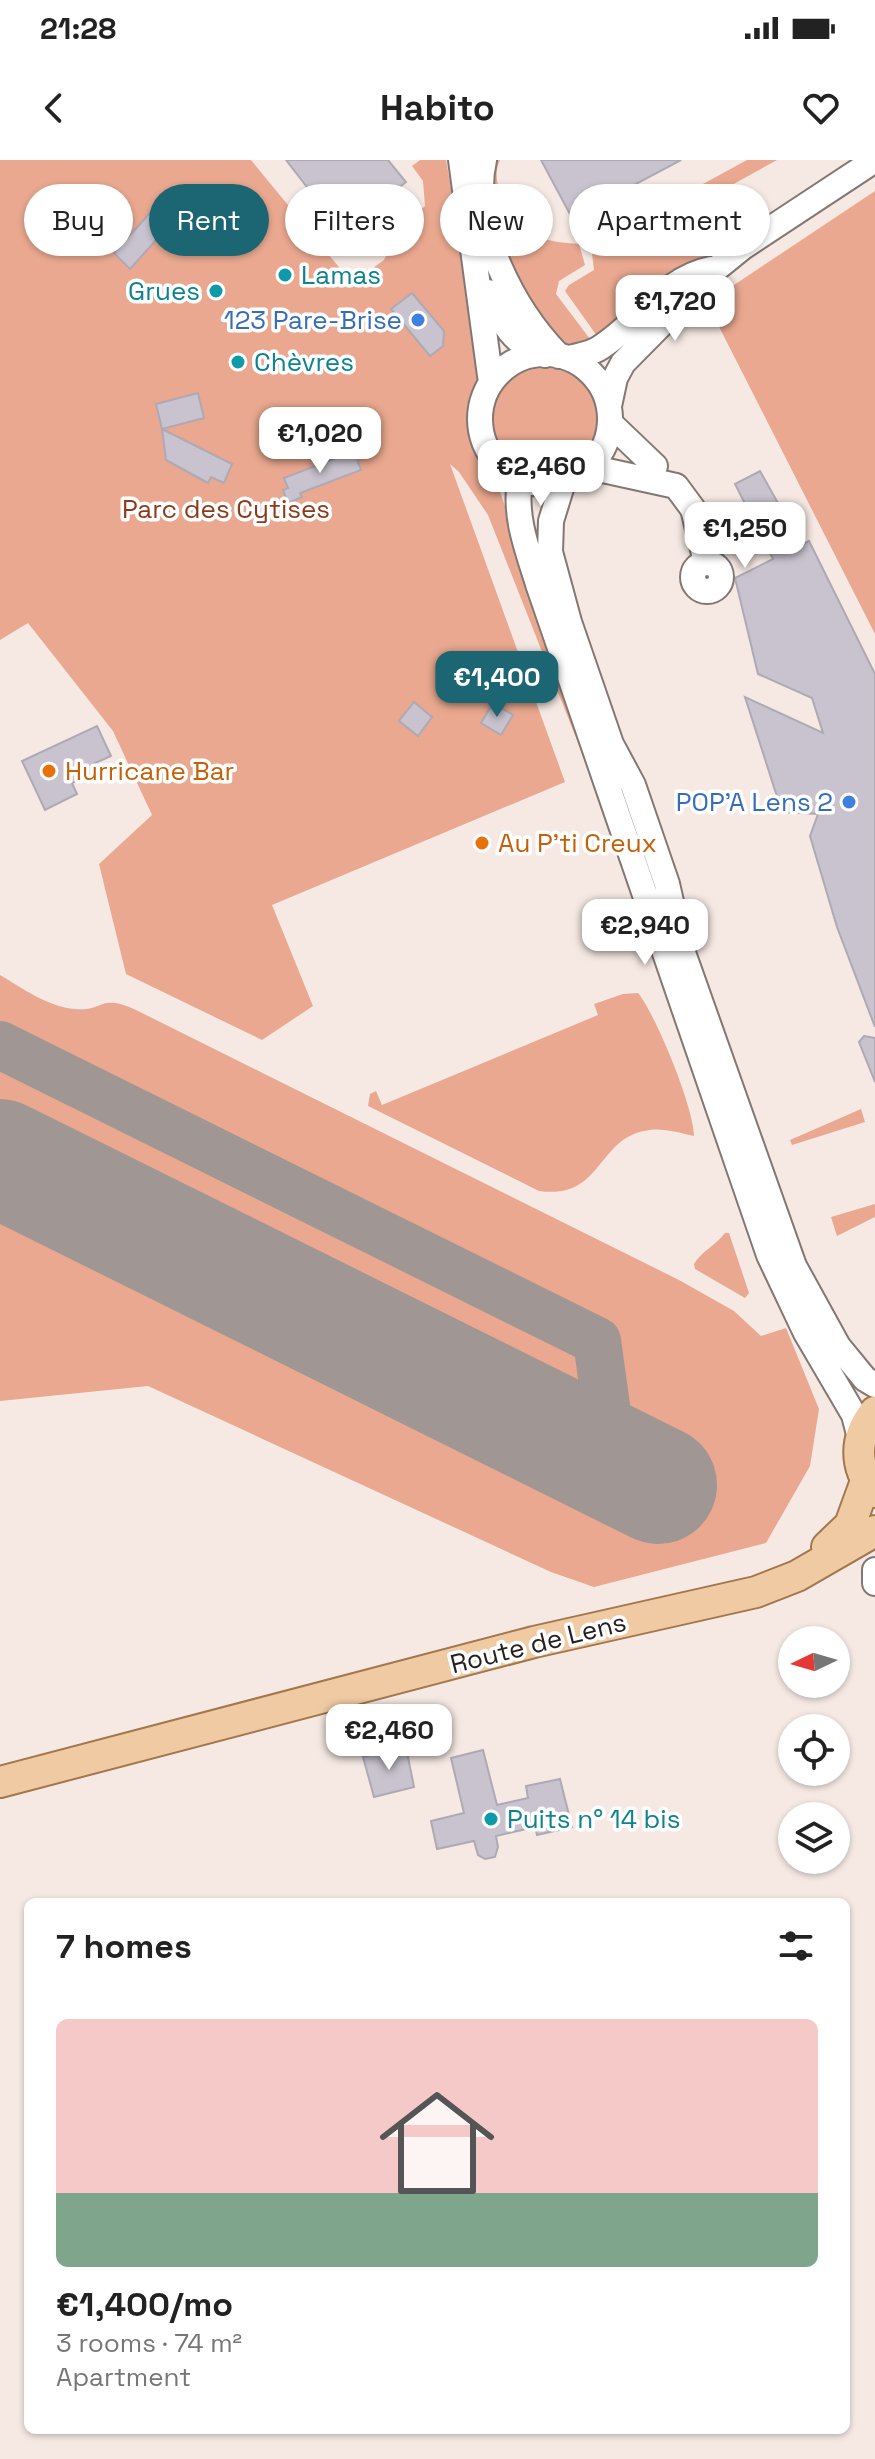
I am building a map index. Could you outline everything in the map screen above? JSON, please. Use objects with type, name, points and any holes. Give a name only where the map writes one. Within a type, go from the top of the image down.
[{"type":"main road","points":[[868,1425],[858,1453],[870,1486]]},
{"type":"main road","name":"Route de Lens","points":[[797,1576],[850,1525],[870,1486]]},
{"type":"main road","name":"Route de Lens","points":[[0,1782],[534,1642],[756,1592],[797,1576],[875,1531]]},
{"type":"street","points":[[461,160],[491,383]]},
{"type":"street","points":[[484,160],[482,187],[494,256],[505,282],[538,335],[557,356]]},
{"type":"street","points":[[875,160],[743,247],[717,268],[623,363],[615,378],[601,452],[572,478],[551,521],[550,552],[578,650],[611,744],[633,785],[667,884],[682,950],[794,1266],[838,1346],[865,1379],[875,1385]]},
{"type":"street","points":[[477,268],[505,327],[516,342],[557,356],[592,373],[603,389],[610,415],[655,466]]},
{"type":"street","points":[[706,562],[693,509],[676,486],[603,470],[536,484],[520,480],[505,471],[493,458],[484,440],[480,421],[483,401],[491,383],[504,369],[524,358],[557,356],[601,347],[674,284],[698,271],[717,268]]},
{"type":"street","points":[[520,480],[516,503],[538,584],[769,1255],[806,1333],[854,1415],[868,1425]]},
{"type":"street","points":[[875,1570],[875,1583]]},
{"type":"green space","name":"Parc des Cytises","points":[[0,160],[251,160],[285,201],[285,256],[330,256],[352,283],[386,256],[424,256],[424,184],[412,166],[420,160],[446,160],[450,184],[440,184],[440,256],[463,256],[484,373],[473,397],[469,425],[472,445],[497,483],[606,800],[601,801],[488,515],[459,472],[450,464],[565,782],[272,905],[313,1006],[262,1040],[126,974],[99,864],[152,815],[113,731],[28,623],[0,640]]},
{"type":"green space","points":[[488,160],[500,160],[498,184],[491,184]]},
{"type":"green space","points":[[747,160],[777,160],[734,184],[703,184]]},
{"type":"green space","points":[[875,191],[875,634],[707,303]]},
{"type":"green space","points":[[553,241],[569,243],[569,256],[582,256],[585,265],[559,281],[556,294],[590,339],[584,344],[561,343],[559,346],[500,256],[553,256]]},
{"type":"green space","points":[[592,256],[706,256],[677,270],[611,328],[597,336],[565,291],[569,285],[594,270]]},
{"type":"green space","points":[[545,368],[565,372],[583,383],[594,401],[598,421],[594,441],[583,459],[565,470],[545,474],[525,470],[507,459],[496,441],[492,421],[496,401],[507,383],[525,372]]},
{"type":"green space","points":[[0,975],[55,1005],[85,1009],[115,1003],[136,1010],[679,1280],[734,1311],[761,1336],[786,1328],[819,1409],[810,1466],[766,1543],[594,1587],[551,1572],[148,1386],[0,1401]]},
{"type":"green space","points":[[638,993],[673,1062],[688,1105],[694,1136],[661,1130],[632,1135],[619,1143],[576,1186],[560,1191],[539,1191],[368,1106],[370,1094],[376,1091],[382,1105],[598,1015],[594,1004],[623,994]]},
{"type":"green space","points":[[861,1109],[865,1122],[792,1145],[790,1140]]},
{"type":"green space","points":[[875,1204],[875,1217],[837,1236],[831,1217]]},
{"type":"green space","points":[[725,1233],[729,1233],[749,1293],[745,1298],[695,1269],[697,1260]]},
{"type":"building","points":[[286,160],[388,160],[406,182],[403,184],[305,184]]},
{"type":"building","points":[[541,160],[681,160],[636,184],[569,184],[569,212]]},
{"type":"building","points":[[149,214],[149,248],[130,269],[117,256],[133,256],[133,232]]},
{"type":"building","name":"123 Pare-Brise","points":[[412,293],[444,331],[443,346],[430,356],[391,309]]},
{"type":"building","points":[[198,393],[204,418],[162,429],[156,404]]},
{"type":"building","points":[[162,429],[232,464],[224,483],[211,477],[208,483],[166,460]]},
{"type":"building","points":[[354,451],[361,470],[300,493],[302,497],[288,503],[283,490],[288,488],[284,478]]},
{"type":"building","name":"POP'A Lens 2","points":[[760,471],[788,521],[798,547],[809,541],[875,674],[875,1027],[837,927],[810,836],[818,814],[782,812],[745,697],[823,733],[812,698],[758,674],[735,578],[773,559],[735,484]]},
{"type":"building","points":[[414,702],[432,717],[418,736],[399,721]]},
{"type":"building","points":[[493,703],[513,715],[501,735],[481,723]]},
{"type":"building","name":"Hurricane Bar","points":[[97,726],[111,756],[93,764],[96,772],[72,783],[77,794],[45,810],[22,761]]},
{"type":"building","points":[[864,1036],[875,1038],[875,1082],[859,1042]]},
{"type":"building","points":[[406,1747],[414,1787],[374,1797],[363,1757]]},
{"type":"building","points":[[483,1750],[497,1805],[528,1798],[526,1786],[560,1779],[572,1827],[537,1835],[535,1827],[496,1836],[498,1847],[495,1857],[485,1859],[478,1855],[474,1841],[437,1849],[431,1821],[464,1813],[451,1758]]},
{"type":"taxiway","points":[[0,1045],[597,1341],[614,1463]]},
{"type":"runway","points":[[0,1158],[658,1485]]},
{"type":"place","name":"Lamas","points":[[285,275]]},
{"type":"place","name":"Grues","points":[[216,291]]},
{"type":"place","name":"123 Pare-Brise","points":[[418,320]]},
{"type":"place","name":"Chèvres","points":[[238,362]]},
{"type":"place","name":"Hurricane Bar","points":[[49,771]]},
{"type":"place","name":"POP'A Lens 2","points":[[849,802]]},
{"type":"place","name":"Au P'ti Creux","points":[[482,843]]},
{"type":"place","name":"Puits n° 14 bis","points":[[491,1819]]}]
